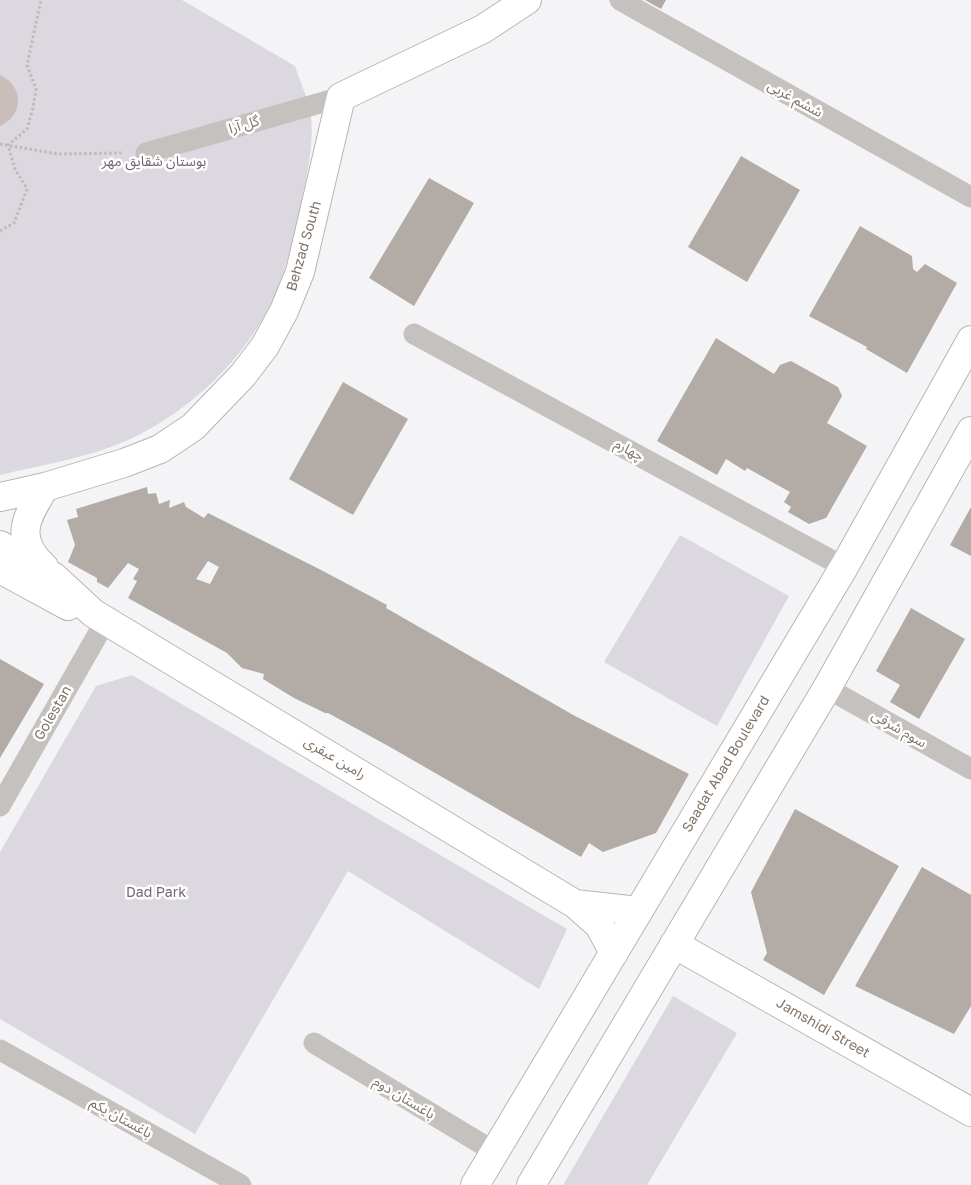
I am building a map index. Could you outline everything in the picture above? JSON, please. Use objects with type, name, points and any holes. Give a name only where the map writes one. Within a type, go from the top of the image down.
[{"type":"street","points":[[342,97],[483,29],[528,0]]},
{"type":"street","name":"ششم غربی","points":[[620,0],[971,197]]},
{"type":"street","name":"گل آرا","points":[[146,153],[342,97]]},
{"type":"street","name":"Behzad South","points":[[0,497],[45,487],[124,463],[160,449],[192,427],[243,375],[265,346],[284,311],[300,272],[342,97]]},
{"type":"street","name":"چهارم","points":[[414,334],[844,566]]},
{"type":"street","name":"Saadat Abad Boulevard","points":[[475,1185],[844,566],[971,340]]},
{"type":"street","points":[[531,1185],[827,688],[971,431]]},
{"type":"street","points":[[45,487],[28,514],[26,545],[33,558],[54,577]]},
{"type":"street","name":"رامین عبقری","points":[[0,545],[54,577],[100,617],[576,904],[599,925],[614,953]]},
{"type":"street","name":"رامین عبقری","points":[[0,569],[70,606],[100,617]]},
{"type":"street","name":"Golestan","points":[[0,806],[100,617]]},
{"type":"street","name":"سوم شرقی","points":[[827,688],[971,769]]},
{"type":"street","name":"رامین عبقری","points":[[576,904],[638,911]]},
{"type":"street","name":"Jamshidi Street","points":[[674,944],[971,1112]]},
{"type":"street","name":"باغستان دوم","points":[[314,1044],[495,1152]]},
{"type":"street","name":"باغستان یکم","points":[[0,1050],[241,1185]]},
{"type":"path","points":[[8,145],[27,129],[33,108],[36,89],[27,65],[41,0]]},
{"type":"path","points":[[0,144],[58,154],[146,153]]},
{"type":"path","points":[[0,231],[14,223],[26,189],[15,169],[8,145]]},
{"type":"green space","name":"بوستان شقایق مهر","points":[[0,0],[182,0],[295,66],[308,104],[312,127],[306,182],[284,272],[263,317],[233,360],[195,398],[151,428],[128,440],[97,452],[0,475]]},
{"type":"green space","points":[[680,535],[789,596],[717,726],[604,662]]},
{"type":"green space","name":"Dad Park","points":[[132,675],[567,929],[539,989],[348,871],[195,1134],[0,1019],[0,852],[96,686]]},
{"type":"green space","points":[[673,996],[737,1033],[647,1185],[563,1185]]},
{"type":"shaded area","points":[[0,75],[13,86],[18,100],[17,108],[13,115],[0,126]]},
{"type":"building","points":[[645,0],[666,0],[661,9]]},
{"type":"building","points":[[741,156],[800,190],[747,282],[688,247]]},
{"type":"building","points":[[429,178],[474,203],[414,306],[369,278]]},
{"type":"building","points":[[860,226],[912,256],[913,269],[917,272],[925,264],[957,283],[907,373],[866,349],[867,347],[809,316]]},
{"type":"building","points":[[716,338],[774,374],[780,365],[791,361],[838,387],[842,396],[827,423],[867,446],[826,518],[809,524],[788,512],[791,507],[784,502],[790,492],[747,468],[745,471],[726,459],[717,475],[657,441]]},
{"type":"building","points":[[343,382],[408,419],[353,515],[289,479]]},
{"type":"building","points":[[147,487],[148,494],[156,493],[159,504],[170,500],[169,508],[184,502],[186,507],[204,518],[208,513],[387,605],[386,608],[575,716],[689,774],[656,833],[603,852],[589,843],[581,857],[390,747],[328,713],[294,698],[263,679],[264,674],[242,668],[227,653],[128,598],[137,581],[133,579],[139,569],[128,563],[108,588],[97,582],[97,578],[68,562],[75,545],[67,520],[78,517],[76,509]],"holes":[[[208,561],[219,567],[210,584],[196,579]]]},
{"type":"building","points":[[971,507],[971,556],[950,545]]},
{"type":"building","points":[[911,608],[965,639],[919,719],[890,702],[900,685],[876,671]]},
{"type":"building","points":[[0,659],[44,684],[0,758]]},
{"type":"building","points":[[795,809],[899,866],[824,995],[763,960],[767,953],[751,892]]},
{"type":"building","points":[[922,867],[971,895],[971,1006],[954,1034],[855,986]]}]
